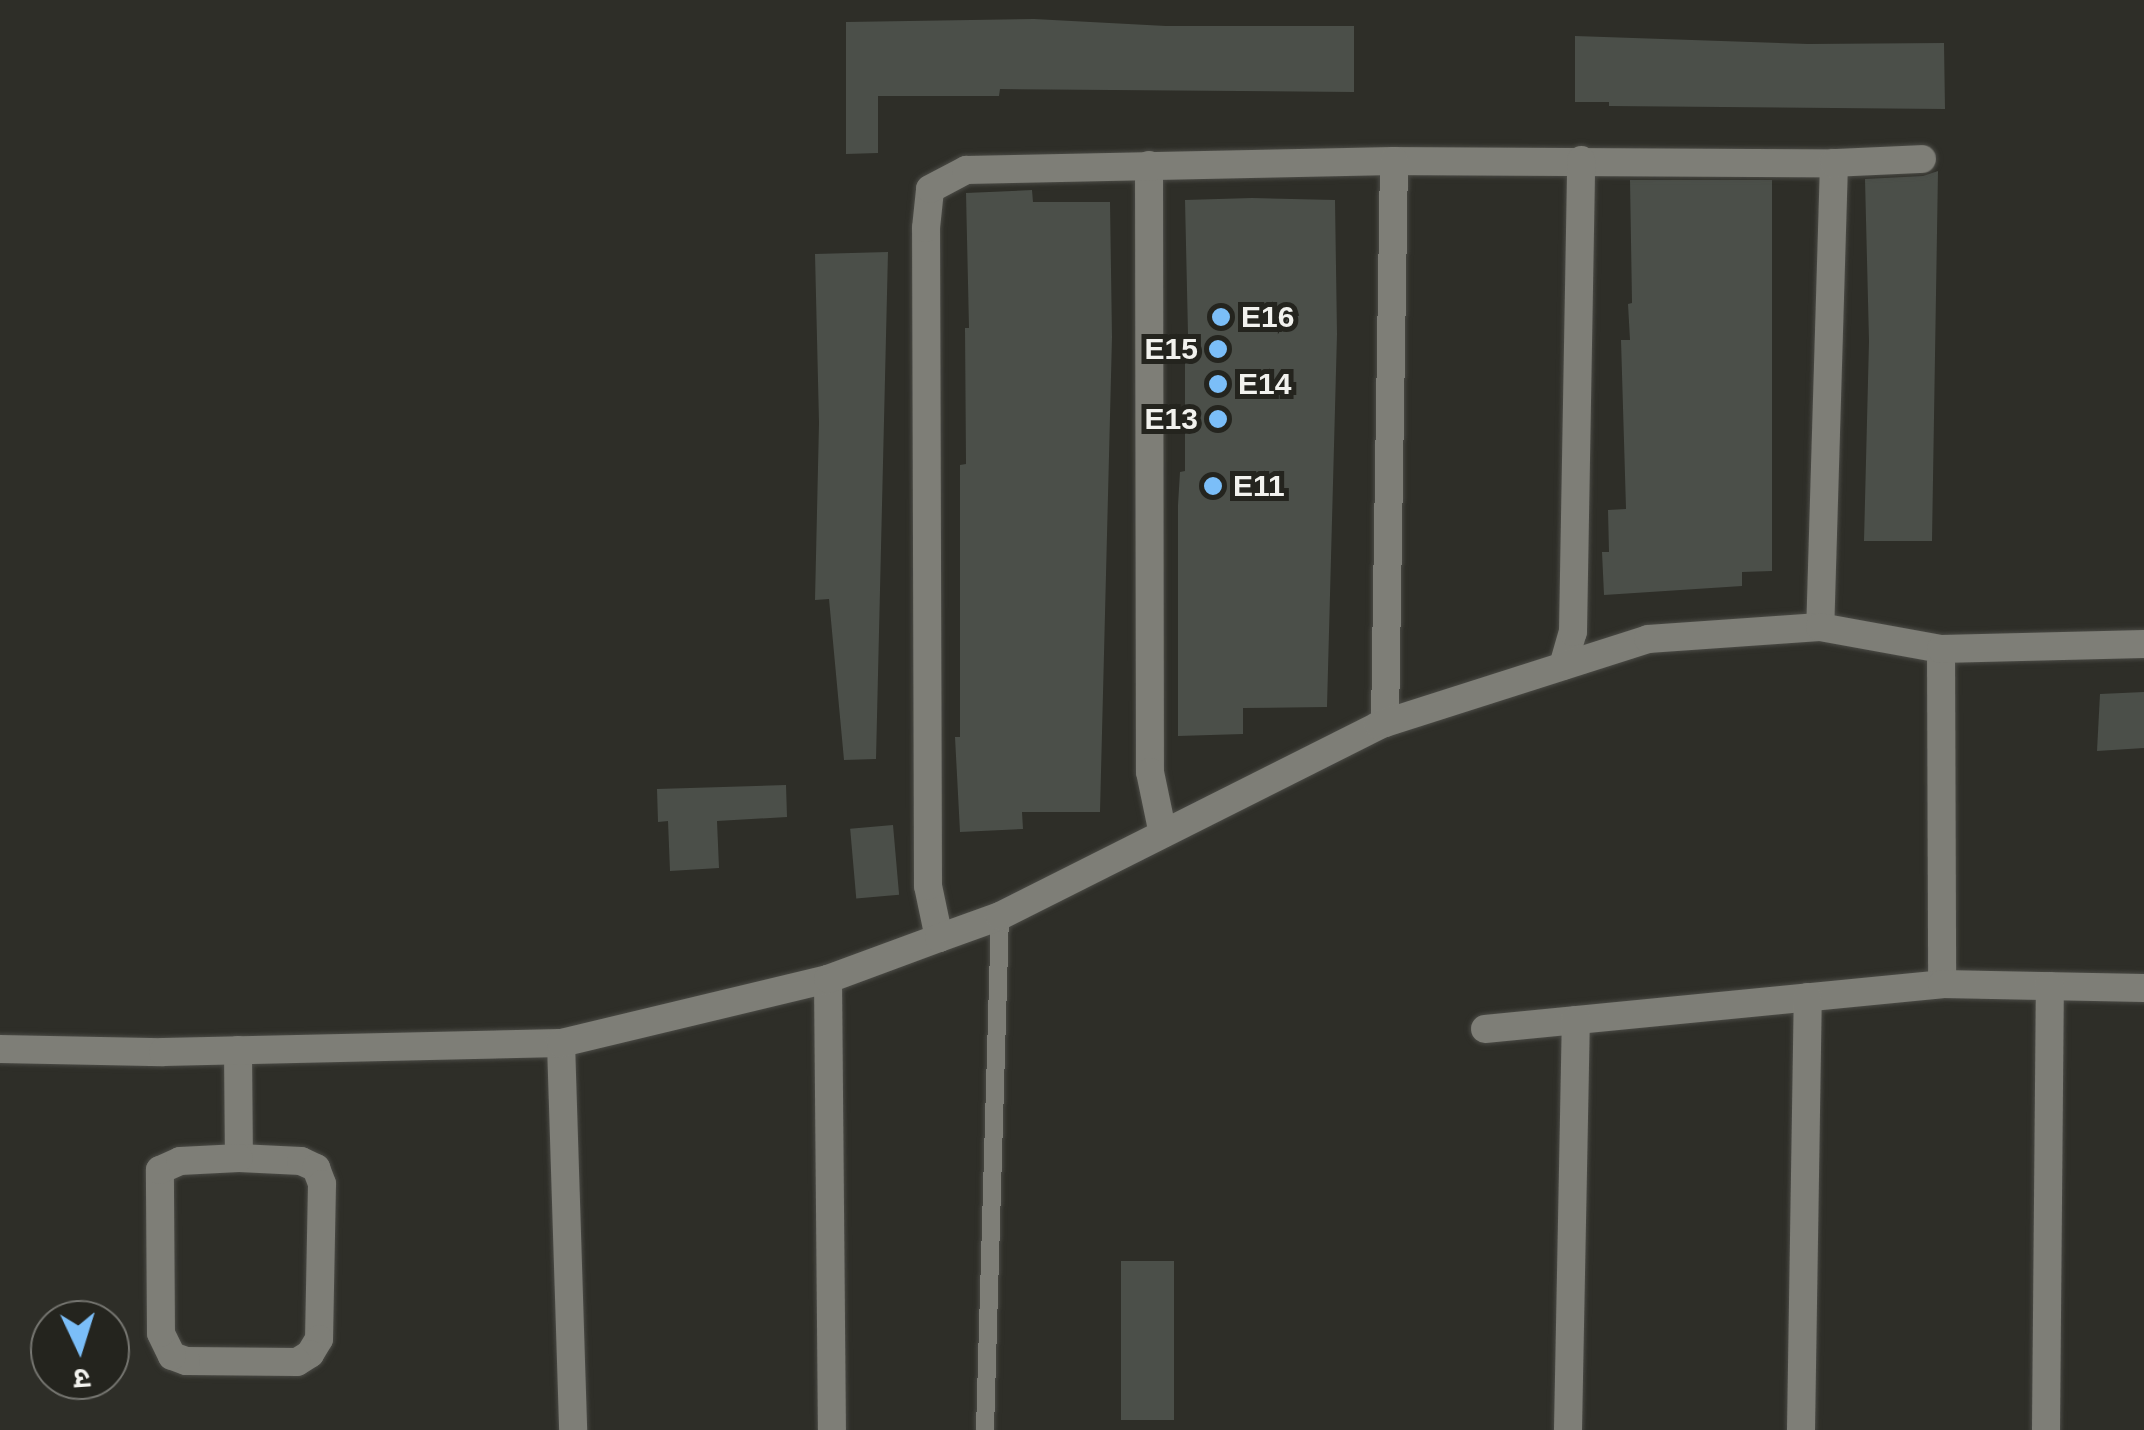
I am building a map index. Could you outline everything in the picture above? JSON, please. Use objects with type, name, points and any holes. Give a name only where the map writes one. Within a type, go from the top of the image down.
[{"type":"street","points":[[939,938],[928,886],[930,189],[966,170],[1394,161],[1834,163],[1922,159]]},
{"type":"street","points":[[1563,666],[1573,632],[1581,160]]},
{"type":"street","points":[[1386,723],[1394,161]]},
{"type":"street","points":[[1820,627],[1834,163]]},
{"type":"street","points":[[1149,165],[1150,772],[1163,834]]},
{"type":"street","points":[[0,1049],[238,1050],[561,1043],[828,979],[1000,916],[1386,723],[1648,640],[1820,627],[1941,649],[2144,644]]},
{"type":"street","points":[[1941,649],[1942,984]]},
{"type":"street","points":[[828,979],[832,1430]]},
{"type":"street","points":[[1484,1029],[1942,984],[2144,988]]},
{"type":"street","points":[[2046,1430],[2050,986]]},
{"type":"street","points":[[1801,1430],[1808,997]]},
{"type":"street","points":[[1568,1430],[1576,1020]]},
{"type":"street","points":[[561,1043],[573,1430]]},
{"type":"street","points":[[238,1050],[239,1158]]},
{"type":"street","points":[[239,1158],[301,1161],[316,1168],[322,1184],[320,1338],[297,1362],[186,1362],[172,1356],[161,1333],[157,1194],[160,1170],[180,1161],[239,1158]]},
{"type":"lane","points":[[985,1430],[1000,916]]},
{"type":"building","points":[[1034,19],[1166,26],[1354,26],[1354,92],[1000,89],[999,96],[878,96],[878,153],[846,154],[846,22]]},
{"type":"building","points":[[1575,36],[1808,44],[1944,43],[1945,109],[1609,106],[1609,102],[1575,102]]},
{"type":"building","points":[[1938,171],[1932,541],[1864,541],[1869,341],[1865,179],[1923,176]]},
{"type":"building","points":[[1630,180],[1772,180],[1772,571],[1742,572],[1742,586],[1604,595],[1602,552],[1609,552],[1608,510],[1626,509],[1621,340],[1630,340]]},
{"type":"building","points":[[1032,190],[1033,202],[1110,202],[1112,337],[1100,812],[1022,812],[1023,829],[960,832],[955,737],[960,737],[960,465],[966,464],[965,328],[969,328],[966,193]]},
{"type":"building","points":[[1185,200],[1335,200],[1337,334],[1327,707],[1243,708],[1243,734],[1178,736],[1178,505],[1180,472],[1185,471],[1188,334]]},
{"type":"building","points":[[888,252],[876,759],[844,760],[829,599],[815,600],[819,423],[815,254]]},
{"type":"building","points":[[2144,692],[2144,748],[2097,751],[2100,694]]},
{"type":"building","points":[[786,785],[787,817],[717,821],[719,868],[670,871],[668,821],[658,822],[657,789]]},
{"type":"building","points":[[893,825],[899,895],[856,898],[850,829]]},
{"type":"building","points":[[1121,1261],[1174,1261],[1174,1420],[1121,1420]]},
{"type":"place","name":"E16","points":[[1221,317]]},
{"type":"place","name":"E15","points":[[1218,349]]},
{"type":"place","name":"E14","points":[[1218,384]]},
{"type":"place","name":"E13","points":[[1218,419]]},
{"type":"place","name":"E11","points":[[1213,486]]}]
